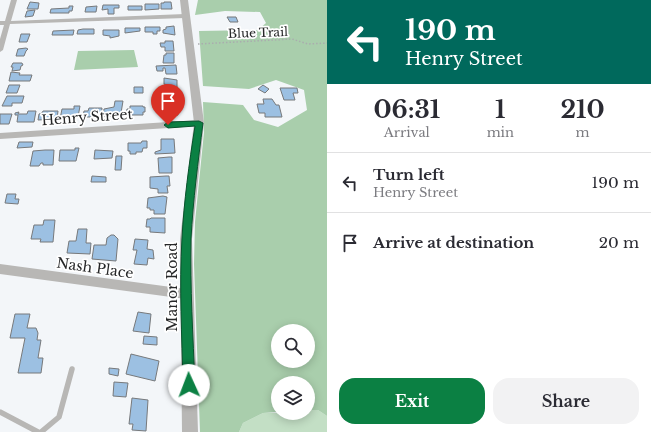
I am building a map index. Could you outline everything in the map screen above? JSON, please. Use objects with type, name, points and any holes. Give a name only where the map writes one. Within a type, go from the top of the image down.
[{"type":"street","points":[[0,50],[14,0]]},
{"type":"street","name":"Manor Road","points":[[184,0],[199,123],[186,239],[190,432]]},
{"type":"street","points":[[0,23],[185,16]]},
{"type":"street","name":"Henry Street","points":[[0,136],[199,123]]},
{"type":"street","name":"Nash Place","points":[[0,269],[186,294]]},
{"type":"lane","points":[[0,412],[40,432],[59,417],[72,369]]},
{"type":"path","name":"Blue Trail","points":[[189,44],[292,39],[308,44],[327,43]]},
{"type":"green space","points":[[198,0],[327,0],[327,416],[318,410],[315,410],[315,376],[271,376],[271,412],[263,413],[243,423],[239,432],[200,432],[194,264],[195,222],[204,132],[203,102],[243,105],[254,120],[278,127],[307,110],[304,90],[276,80],[249,89],[203,86],[199,31],[258,30],[266,23],[260,12],[225,11],[195,15]]},
{"type":"green space","points":[[134,50],[138,67],[74,70],[78,51]]},
{"type":"green space","points":[[315,410],[318,410],[327,416],[327,432],[239,432],[243,423],[263,413],[271,413],[271,420],[315,420]]},
{"type":"building","points":[[30,2],[39,3],[38,9],[27,9]]},
{"type":"building","points":[[171,2],[172,9],[161,9],[161,3]]},
{"type":"building","points":[[145,4],[159,4],[159,9],[145,10]]},
{"type":"building","points":[[103,5],[119,5],[119,8],[114,8],[114,14],[108,14],[108,9],[102,10]]},
{"type":"building","points":[[69,6],[73,6],[72,11],[69,11],[69,13],[50,13],[51,9],[69,8]]},
{"type":"building","points":[[97,6],[96,12],[85,12],[86,7]]},
{"type":"building","points":[[128,6],[142,6],[142,10],[128,10]]},
{"type":"building","points":[[35,10],[33,16],[25,17],[27,11]]},
{"type":"building","points":[[227,17],[236,17],[238,22],[230,22]]},
{"type":"building","points":[[174,26],[175,35],[163,33],[163,30],[166,29],[166,27]]},
{"type":"building","points":[[145,27],[160,27],[160,31],[157,31],[157,34],[153,34],[153,32],[145,32]]},
{"type":"building","points":[[125,28],[140,28],[140,31],[125,33]]},
{"type":"building","points":[[94,29],[94,34],[77,34],[78,30]]},
{"type":"building","points":[[74,30],[73,35],[52,35],[53,31]]},
{"type":"building","points":[[103,30],[119,30],[119,36],[110,38],[110,36],[103,35]]},
{"type":"building","points":[[21,34],[30,34],[27,42],[19,42]]},
{"type":"building","points":[[165,41],[173,41],[174,51],[165,51],[165,47],[161,47],[160,43],[165,43]]},
{"type":"building","points":[[18,49],[28,49],[24,56],[16,56]]},
{"type":"building","points":[[166,53],[174,53],[174,63],[163,63],[164,55],[166,55]]},
{"type":"building","points":[[13,63],[22,63],[23,65],[21,66],[20,70],[12,71],[13,67],[11,67]]},
{"type":"building","points":[[176,65],[177,74],[166,74],[165,68],[163,68],[163,71],[157,71],[156,66]]},
{"type":"building","points":[[11,72],[20,73],[19,75],[32,75],[30,81],[9,81]]},
{"type":"building","points":[[164,78],[177,80],[177,88],[168,88],[168,85],[164,84]]},
{"type":"building","points":[[9,85],[20,85],[17,93],[6,93]]},
{"type":"building","points":[[263,85],[269,89],[265,93],[258,89]]},
{"type":"building","points":[[134,87],[143,87],[143,93],[134,93]]},
{"type":"building","points":[[280,88],[297,88],[298,93],[293,93],[295,100],[284,100]]},
{"type":"building","points":[[162,93],[176,93],[177,101],[166,101],[166,96],[162,96]]},
{"type":"building","points":[[7,96],[24,96],[22,103],[12,103],[12,106],[2,106]]},
{"type":"building","points":[[263,99],[272,99],[276,105],[279,105],[282,117],[265,117],[265,113],[259,113],[257,104],[264,104]]},
{"type":"building","points":[[115,101],[123,101],[122,116],[103,116],[104,109],[114,107]]},
{"type":"building","points":[[154,101],[163,101],[163,105],[154,105]]},
{"type":"building","points":[[74,106],[80,106],[78,117],[60,119],[62,109],[74,109]]},
{"type":"building","points":[[130,106],[143,106],[145,107],[145,112],[143,112],[143,115],[126,115],[127,109],[130,109]]},
{"type":"building","points":[[162,107],[177,107],[178,115],[167,116],[166,111],[163,111]]},
{"type":"building","points":[[89,108],[102,108],[101,117],[83,117],[84,111],[88,111]]},
{"type":"building","points":[[28,111],[36,111],[34,122],[17,122],[18,115],[15,115],[15,113],[19,112],[18,114],[27,114]]},
{"type":"building","points":[[43,111],[58,111],[57,119],[38,120],[39,114]]},
{"type":"building","points":[[0,114],[12,114],[9,124],[0,124]]},
{"type":"building","points":[[161,139],[174,139],[175,153],[155,154],[155,152],[161,150]]},
{"type":"building","points":[[142,141],[147,141],[147,148],[143,148],[142,152],[130,154],[130,151],[128,151],[128,143],[141,143]]},
{"type":"building","points":[[19,142],[33,142],[32,147],[17,148]]},
{"type":"building","points":[[75,148],[79,148],[76,161],[59,161],[60,150],[75,150]]},
{"type":"building","points":[[54,150],[53,165],[43,165],[43,163],[41,163],[39,166],[30,166],[33,151]]},
{"type":"building","points":[[95,150],[113,151],[112,158],[94,159]]},
{"type":"building","points":[[116,156],[122,156],[121,170],[115,170]]},
{"type":"building","points":[[172,157],[172,173],[159,173],[158,158]]},
{"type":"building","points":[[92,176],[106,177],[106,182],[91,182]]},
{"type":"building","points":[[169,176],[170,186],[167,186],[168,193],[158,193],[158,189],[150,188],[150,177]]},
{"type":"building","points":[[7,194],[16,194],[15,199],[19,199],[18,204],[5,203]]},
{"type":"building","points":[[163,196],[167,197],[165,214],[154,214],[154,210],[147,208],[148,198]]},
{"type":"building","points":[[165,218],[165,233],[150,232],[150,227],[146,227],[147,219]]},
{"type":"building","points":[[44,220],[55,220],[53,242],[40,242],[41,239],[31,239],[34,225],[43,225]]},
{"type":"building","points":[[78,229],[87,229],[86,243],[91,243],[90,254],[67,253],[69,241],[76,241]]},
{"type":"building","points":[[114,235],[118,239],[116,261],[92,259],[94,245],[106,245],[107,238]]},
{"type":"building","points":[[135,239],[148,240],[147,249],[153,250],[154,259],[148,258],[147,265],[134,264],[137,250],[133,250]]},
{"type":"building","points":[[138,312],[151,314],[149,333],[133,331]]},
{"type":"building","points":[[15,314],[30,314],[27,328],[36,328],[38,333],[37,340],[41,340],[38,358],[43,358],[41,373],[18,373],[25,338],[10,338]]},
{"type":"building","points":[[144,336],[157,337],[157,345],[143,344]]},
{"type":"building","points":[[131,354],[159,361],[155,381],[126,374]]},
{"type":"building","points":[[109,368],[119,369],[118,376],[109,374]]},
{"type":"building","points":[[114,382],[128,383],[126,397],[113,396]]},
{"type":"building","points":[[132,398],[148,400],[146,431],[132,430],[133,424],[129,424]]},
{"type":"route","points":[[168,125],[199,123],[186,239],[189,385]]}]
